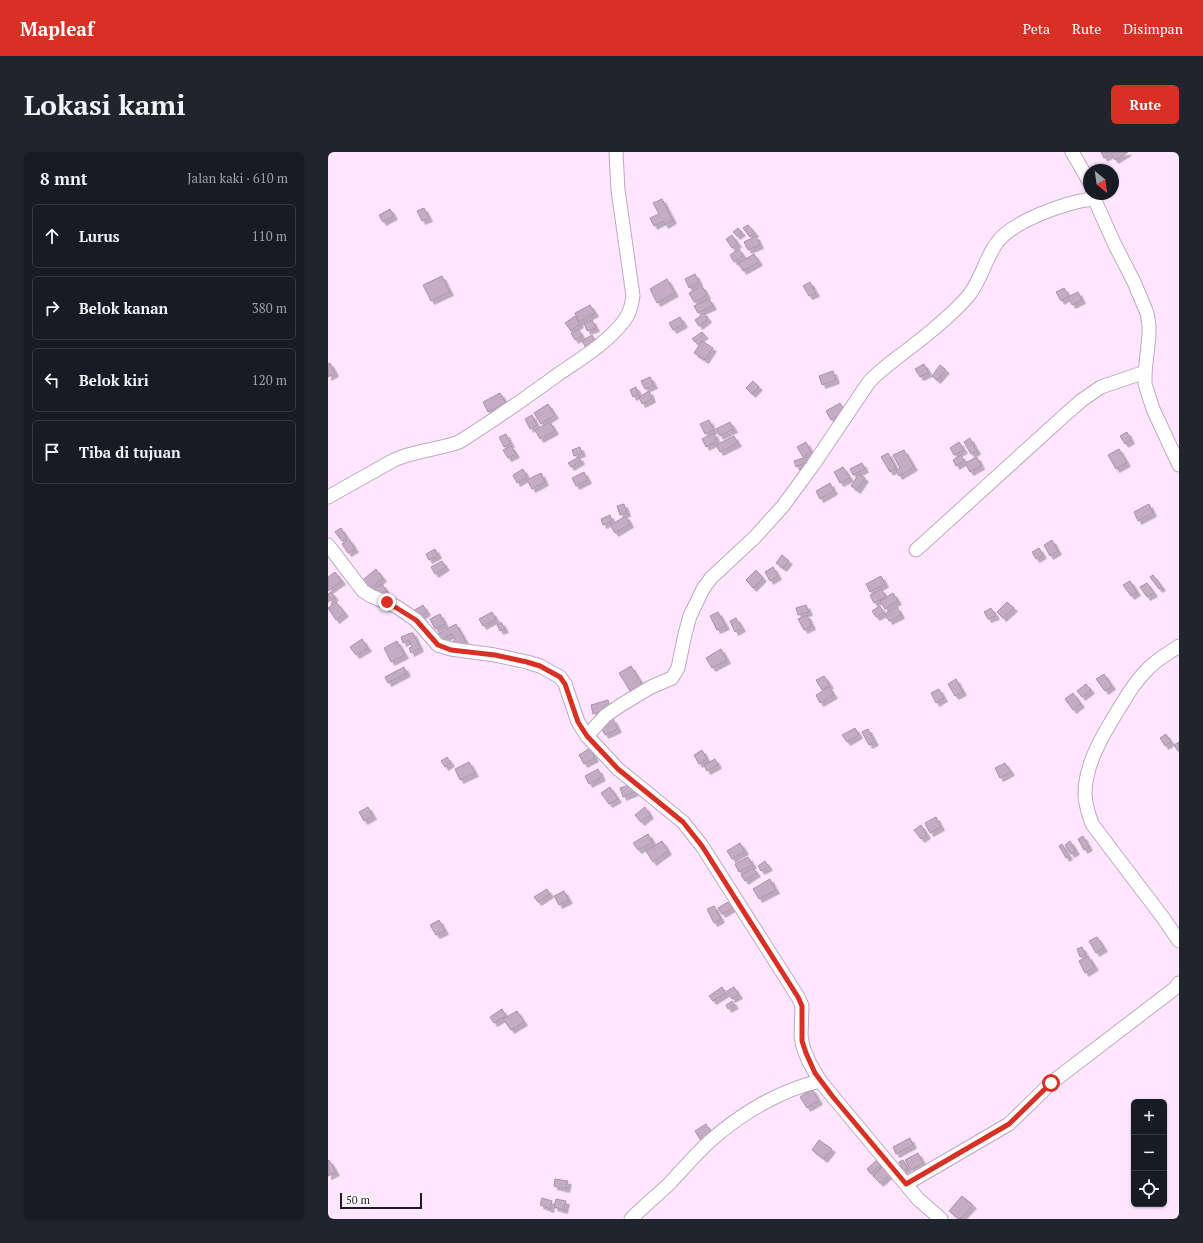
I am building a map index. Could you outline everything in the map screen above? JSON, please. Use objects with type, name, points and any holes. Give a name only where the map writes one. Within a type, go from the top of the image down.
[{"type":"street","points":[[328,497],[404,455],[444,447],[459,442],[588,354],[619,328],[629,313],[633,296],[618,190],[616,152]]},
{"type":"street","points":[[1072,152],[1083,171]]},
{"type":"street","points":[[587,736],[605,716],[621,705],[638,694],[672,678],[678,668],[690,616],[698,597],[711,578],[754,537],[783,506],[813,465],[869,382],[877,373],[928,334],[955,310],[969,295],[996,243],[1004,234],[1016,226],[1039,215],[1083,199]]},
{"type":"street","points":[[1094,200],[1134,282],[1147,313],[1149,336],[1145,384],[1153,409],[1179,465]]},
{"type":"street","points":[[916,550],[1082,400],[1101,387],[1145,372]]},
{"type":"street","points":[[328,545],[364,591],[371,596],[392,605],[416,620],[438,645],[451,650],[495,655],[527,662],[540,666],[557,675],[565,684],[578,722],[587,736],[618,769],[683,822],[702,846],[798,997],[802,1006],[801,1036],[803,1047],[809,1062],[820,1081],[918,1199],[942,1219]]},
{"type":"street","points":[[1179,646],[1148,668],[1128,693],[1096,749],[1086,780],[1085,794],[1087,811],[1092,824],[1179,941]]},
{"type":"street","points":[[906,1184],[1009,1124],[1051,1083],[1174,989],[1179,983]]},
{"type":"street","points":[[631,1219],[709,1142],[739,1118],[790,1091],[820,1081]]},
{"type":"building","points":[[1101,152],[1128,152],[1115,160],[1111,154],[1104,158]]},
{"type":"building","points":[[662,199],[673,220],[665,225],[663,221],[654,226],[650,218],[659,214],[653,203]]},
{"type":"building","points":[[424,208],[429,218],[422,221],[417,211]]},
{"type":"building","points":[[390,209],[394,216],[383,222],[379,215]]},
{"type":"building","points":[[748,225],[755,233],[750,237],[743,228]]},
{"type":"building","points":[[738,228],[742,232],[737,236],[733,232]]},
{"type":"building","points":[[732,235],[738,244],[732,248],[726,239]]},
{"type":"building","points":[[756,236],[760,245],[748,250],[744,242]]},
{"type":"building","points":[[739,249],[743,256],[734,262],[730,255]]},
{"type":"building","points":[[754,254],[759,262],[743,271],[738,263]]},
{"type":"building","points":[[695,274],[699,282],[689,288],[685,279]]},
{"type":"building","points":[[442,276],[450,292],[431,301],[423,285]]},
{"type":"building","points":[[667,279],[675,293],[657,303],[650,289]]},
{"type":"building","points":[[810,282],[816,293],[809,296],[803,286]]},
{"type":"building","points":[[702,286],[707,295],[694,302],[689,293]]},
{"type":"building","points":[[1064,288],[1069,296],[1061,301],[1056,292]]},
{"type":"building","points":[[1078,292],[1082,300],[1072,305],[1068,297]]},
{"type":"building","points":[[709,299],[713,306],[698,313],[694,306]]},
{"type":"building","points":[[590,305],[595,313],[579,322],[575,313]]},
{"type":"building","points":[[704,313],[708,319],[699,326],[695,320]]},
{"type":"building","points":[[575,316],[580,324],[571,331],[565,323]]},
{"type":"building","points":[[680,317],[684,324],[673,330],[669,323]]},
{"type":"building","points":[[592,320],[596,328],[587,331],[584,323]]},
{"type":"building","points":[[578,329],[582,336],[575,340],[571,333]]},
{"type":"building","points":[[702,332],[705,335],[695,342],[692,339]]},
{"type":"building","points":[[592,335],[596,342],[586,348],[582,341]]},
{"type":"building","points":[[702,341],[713,348],[705,360],[694,353]]},
{"type":"building","points":[[330,363],[335,373],[328,377],[328,364]]},
{"type":"building","points":[[924,364],[929,373],[920,377],[915,369]]},
{"type":"building","points":[[940,365],[946,370],[937,380],[932,376]]},
{"type":"building","points":[[833,371],[836,380],[822,385],[819,376]]},
{"type":"building","points":[[650,377],[654,385],[645,389],[641,381]]},
{"type":"building","points":[[753,381],[759,387],[752,394],[746,388]]},
{"type":"building","points":[[636,387],[639,394],[633,397],[630,390]]},
{"type":"building","points":[[649,391],[652,399],[642,404],[639,397]]},
{"type":"building","points":[[500,393],[506,403],[488,412],[483,402]]},
{"type":"building","points":[[840,403],[846,412],[831,420],[826,411]]},
{"type":"building","points":[[548,404],[555,415],[541,424],[534,413]]},
{"type":"building","points":[[532,415],[537,425],[530,429],[525,419]]},
{"type":"building","points":[[709,420],[714,430],[705,434],[700,424]]},
{"type":"building","points":[[550,422],[555,431],[540,439],[535,430]]},
{"type":"building","points":[[730,422],[734,429],[720,436],[716,429]]},
{"type":"building","points":[[1127,432],[1131,440],[1125,444],[1120,436]]},
{"type":"building","points":[[714,433],[717,441],[706,447],[702,439]]},
{"type":"building","points":[[506,434],[511,444],[504,447],[499,437]]},
{"type":"building","points":[[734,436],[738,443],[720,452],[716,445]]},
{"type":"building","points":[[970,438],[977,451],[971,454],[964,442]]},
{"type":"building","points":[[806,442],[811,452],[803,457],[797,447]]},
{"type":"building","points":[[959,442],[964,450],[954,455],[950,448]]},
{"type":"building","points":[[511,446],[516,454],[508,458],[503,450]]},
{"type":"building","points":[[580,447],[582,453],[574,456],[572,450]]},
{"type":"building","points":[[1119,449],[1127,463],[1116,469],[1108,455]]},
{"type":"building","points":[[904,450],[914,467],[899,476],[896,471],[900,468],[893,455]]},
{"type":"building","points":[[888,453],[896,468],[890,472],[881,457]]},
{"type":"building","points":[[961,455],[964,461],[956,466],[953,460]]},
{"type":"building","points":[[579,457],[581,461],[571,467],[568,463]]},
{"type":"building","points":[[806,457],[808,462],[796,467],[794,461]]},
{"type":"building","points":[[977,457],[981,466],[970,472],[965,463]]},
{"type":"building","points":[[862,463],[865,469],[853,475],[850,469]]},
{"type":"building","points":[[843,467],[850,478],[840,483],[834,472]]},
{"type":"building","points":[[523,469],[527,477],[517,483],[513,475]]},
{"type":"building","points":[[584,472],[588,480],[576,486],[572,478]]},
{"type":"building","points":[[541,473],[545,482],[532,489],[527,480]]},
{"type":"building","points":[[859,474],[865,478],[857,490],[851,486]]},
{"type":"building","points":[[830,483],[834,491],[820,499],[816,491]]},
{"type":"building","points":[[624,504],[627,513],[620,515],[617,506]]},
{"type":"building","points":[[1149,504],[1153,513],[1138,521],[1134,512]]},
{"type":"building","points":[[610,515],[612,521],[603,525],[601,519]]},
{"type":"building","points":[[626,516],[630,524],[615,533],[610,525]]},
{"type":"building","points":[[341,528],[347,538],[342,541],[335,532]]},
{"type":"building","points":[[349,539],[355,549],[348,553],[342,544]]},
{"type":"building","points":[[1052,540],[1058,551],[1050,556],[1044,545]]},
{"type":"building","points":[[1039,548],[1043,555],[1036,559],[1032,552]]},
{"type":"building","points":[[435,549],[438,555],[429,560],[426,554]]},
{"type":"building","points":[[782,555],[789,561],[783,568],[776,563]]},
{"type":"building","points":[[442,561],[446,567],[435,574],[431,567]]},
{"type":"building","points":[[773,567],[778,576],[770,581],[765,572]]},
{"type":"building","points":[[376,569],[383,578],[366,592],[359,583]]},
{"type":"building","points":[[756,570],[763,578],[753,588],[746,580]]},
{"type":"building","points":[[335,572],[342,581],[328,591],[328,577]]},
{"type":"building","points":[[1153,575],[1162,587],[1159,589],[1150,577]]},
{"type":"building","points":[[881,576],[885,584],[870,592],[866,584]]},
{"type":"building","points":[[1130,581],[1137,592],[1131,596],[1123,585]]},
{"type":"building","points":[[1147,583],[1154,593],[1147,597],[1140,587]]},
{"type":"building","points":[[382,584],[388,593],[380,598],[374,589]]},
{"type":"building","points":[[881,589],[886,597],[874,603],[870,595]]},
{"type":"building","points":[[331,592],[335,597],[328,602],[328,594]]},
{"type":"building","points":[[893,593],[898,601],[885,609],[880,601]]},
{"type":"building","points":[[336,602],[345,613],[336,620],[328,608]]},
{"type":"building","points":[[1007,602],[1014,608],[1003,618],[997,612]]},
{"type":"building","points":[[423,605],[427,612],[418,618],[413,611]]},
{"type":"building","points":[[806,605],[809,612],[798,615],[796,608]]},
{"type":"building","points":[[880,606],[884,613],[876,617],[872,611]]},
{"type":"building","points":[[897,607],[901,615],[889,621],[885,614]]},
{"type":"building","points":[[991,608],[996,616],[988,619],[984,612]]},
{"type":"building","points":[[492,612],[496,619],[483,626],[479,619]]},
{"type":"building","points":[[718,612],[726,626],[717,630],[710,616]]},
{"type":"building","points":[[440,614],[445,624],[435,629],[430,619]]},
{"type":"building","points":[[807,615],[812,626],[804,630],[798,619]]},
{"type":"building","points":[[736,618],[742,628],[735,632],[730,621]]},
{"type":"building","points":[[501,622],[505,629],[500,631],[497,625]]},
{"type":"building","points":[[456,624],[466,642],[453,650],[449,644],[455,640],[452,634],[439,641],[436,635]]},
{"type":"building","points":[[413,633],[420,648],[411,653],[409,648],[412,647],[409,640],[403,643],[401,637]]},
{"type":"building","points":[[362,639],[368,648],[356,655],[350,647]]},
{"type":"building","points":[[397,641],[405,655],[391,662],[384,648]]},
{"type":"building","points":[[721,649],[727,660],[712,668],[706,658]]},
{"type":"building","points":[[631,666],[642,684],[630,691],[619,673]]},
{"type":"building","points":[[404,667],[407,673],[388,683],[385,677]]},
{"type":"building","points":[[1104,674],[1112,686],[1105,691],[1096,679]]},
{"type":"building","points":[[824,676],[830,685],[822,690],[816,680]]},
{"type":"building","points":[[956,679],[963,692],[955,696],[948,684]]},
{"type":"building","points":[[1086,684],[1091,690],[1082,697],[1077,691]]},
{"type":"building","points":[[829,687],[834,695],[820,703],[816,695]]},
{"type":"building","points":[[939,689],[944,698],[936,703],[931,693]]},
{"type":"building","points":[[1073,693],[1081,704],[1073,710],[1065,699]]},
{"type":"building","points":[[608,700],[610,710],[593,714],[591,705]]},
{"type":"building","points":[[613,719],[618,729],[605,735],[600,725]]},
{"type":"building","points":[[855,728],[859,735],[847,742],[842,735]]},
{"type":"building","points":[[868,729],[875,742],[869,745],[862,732]]},
{"type":"building","points":[[1166,734],[1171,742],[1165,746],[1160,738]]},
{"type":"building","points":[[1179,742],[1179,751],[1178,751],[1174,745]]},
{"type":"building","points":[[590,748],[595,758],[584,764],[579,755]]},
{"type":"building","points":[[702,750],[707,759],[699,764],[694,755]]},
{"type":"building","points":[[447,757],[451,763],[445,767],[441,761]]},
{"type":"building","points":[[715,759],[718,765],[707,771],[704,765]]},
{"type":"building","points":[[469,762],[475,773],[460,780],[455,769]]},
{"type":"building","points":[[1005,763],[1011,772],[1000,778],[995,768]]},
{"type":"building","points":[[598,769],[602,777],[589,784],[585,776]]},
{"type":"building","points":[[632,784],[635,792],[623,797],[620,788]]},
{"type":"building","points":[[610,787],[618,799],[609,804],[601,793]]},
{"type":"building","points":[[368,807],[373,816],[364,821],[359,812]]},
{"type":"building","points":[[645,807],[650,815],[641,822],[635,815]]},
{"type":"building","points":[[936,817],[941,827],[930,833],[925,823]]},
{"type":"building","points":[[921,825],[927,835],[921,839],[914,830]]},
{"type":"building","points":[[648,834],[653,842],[638,850],[633,843]]},
{"type":"building","points":[[1083,836],[1089,847],[1084,850],[1078,839]]},
{"type":"building","points":[[662,841],[668,851],[653,862],[646,851]]},
{"type":"building","points":[[1070,841],[1076,851],[1071,854],[1065,845]]},
{"type":"building","points":[[740,843],[745,851],[732,859],[727,851]]},
{"type":"building","points":[[1062,844],[1069,856],[1066,858],[1059,846]]},
{"type":"building","points":[[748,857],[753,865],[739,872],[735,864]]},
{"type":"building","points":[[765,861],[769,867],[761,871],[758,866]]},
{"type":"building","points":[[753,868],[757,873],[745,881],[741,875]]},
{"type":"building","points":[[770,879],[776,890],[759,899],[753,889]]},
{"type":"building","points":[[547,889],[550,894],[538,902],[534,897]]},
{"type":"building","points":[[564,891],[569,900],[559,905],[554,896]]},
{"type":"building","points":[[728,902],[732,908],[722,914],[718,908]]},
{"type":"building","points":[[714,906],[721,919],[714,923],[707,909]]},
{"type":"building","points":[[439,920],[445,931],[436,935],[430,925]]},
{"type":"building","points":[[1097,937],[1104,948],[1096,953],[1089,941]]},
{"type":"building","points":[[1082,947],[1086,955],[1080,957],[1077,949]]},
{"type":"building","points":[[1088,956],[1095,967],[1085,973],[1079,961]]},
{"type":"building","points":[[722,987],[726,993],[713,1001],[709,996]]},
{"type":"building","points":[[734,987],[739,995],[732,999],[727,991]]},
{"type":"building","points":[[732,1001],[735,1005],[728,1009],[726,1005]]},
{"type":"building","points":[[502,1009],[506,1016],[494,1023],[490,1017]]},
{"type":"building","points":[[517,1011],[524,1022],[511,1030],[503,1019]]},
{"type":"building","points":[[812,1089],[819,1101],[807,1108],[800,1097]]},
{"type":"building","points":[[706,1124],[714,1138],[703,1144],[695,1131]]},
{"type":"building","points":[[910,1138],[913,1145],[896,1154],[893,1147]]},
{"type":"building","points":[[819,1140],[832,1149],[824,1159],[812,1150]]},
{"type":"building","points":[[918,1153],[923,1163],[911,1170],[905,1160]]},
{"type":"building","points":[[879,1158],[883,1163],[871,1174],[867,1169]]},
{"type":"building","points":[[329,1160],[336,1172],[328,1176],[328,1161]]},
{"type":"building","points":[[903,1160],[908,1168],[903,1171],[899,1162]]},
{"type":"building","points":[[884,1165],[891,1173],[880,1183],[873,1176]]},
{"type":"building","points":[[555,1179],[568,1181],[566,1189],[554,1186]]},
{"type":"building","points":[[962,1196],[973,1205],[959,1219],[949,1211]]},
{"type":"building","points":[[542,1198],[552,1201],[550,1209],[540,1205]]},
{"type":"building","points":[[556,1199],[566,1201],[564,1210],[554,1207]]},
{"type":"route","points":[[387,602],[416,620],[438,645],[444,648],[512,658],[540,666],[554,672],[560,677],[565,684],[578,722],[587,736],[618,769],[683,822],[696,837],[798,997],[803,1012],[802,1041],[815,1073],[833,1097],[906,1184],[1009,1124],[1051,1083]]}]
